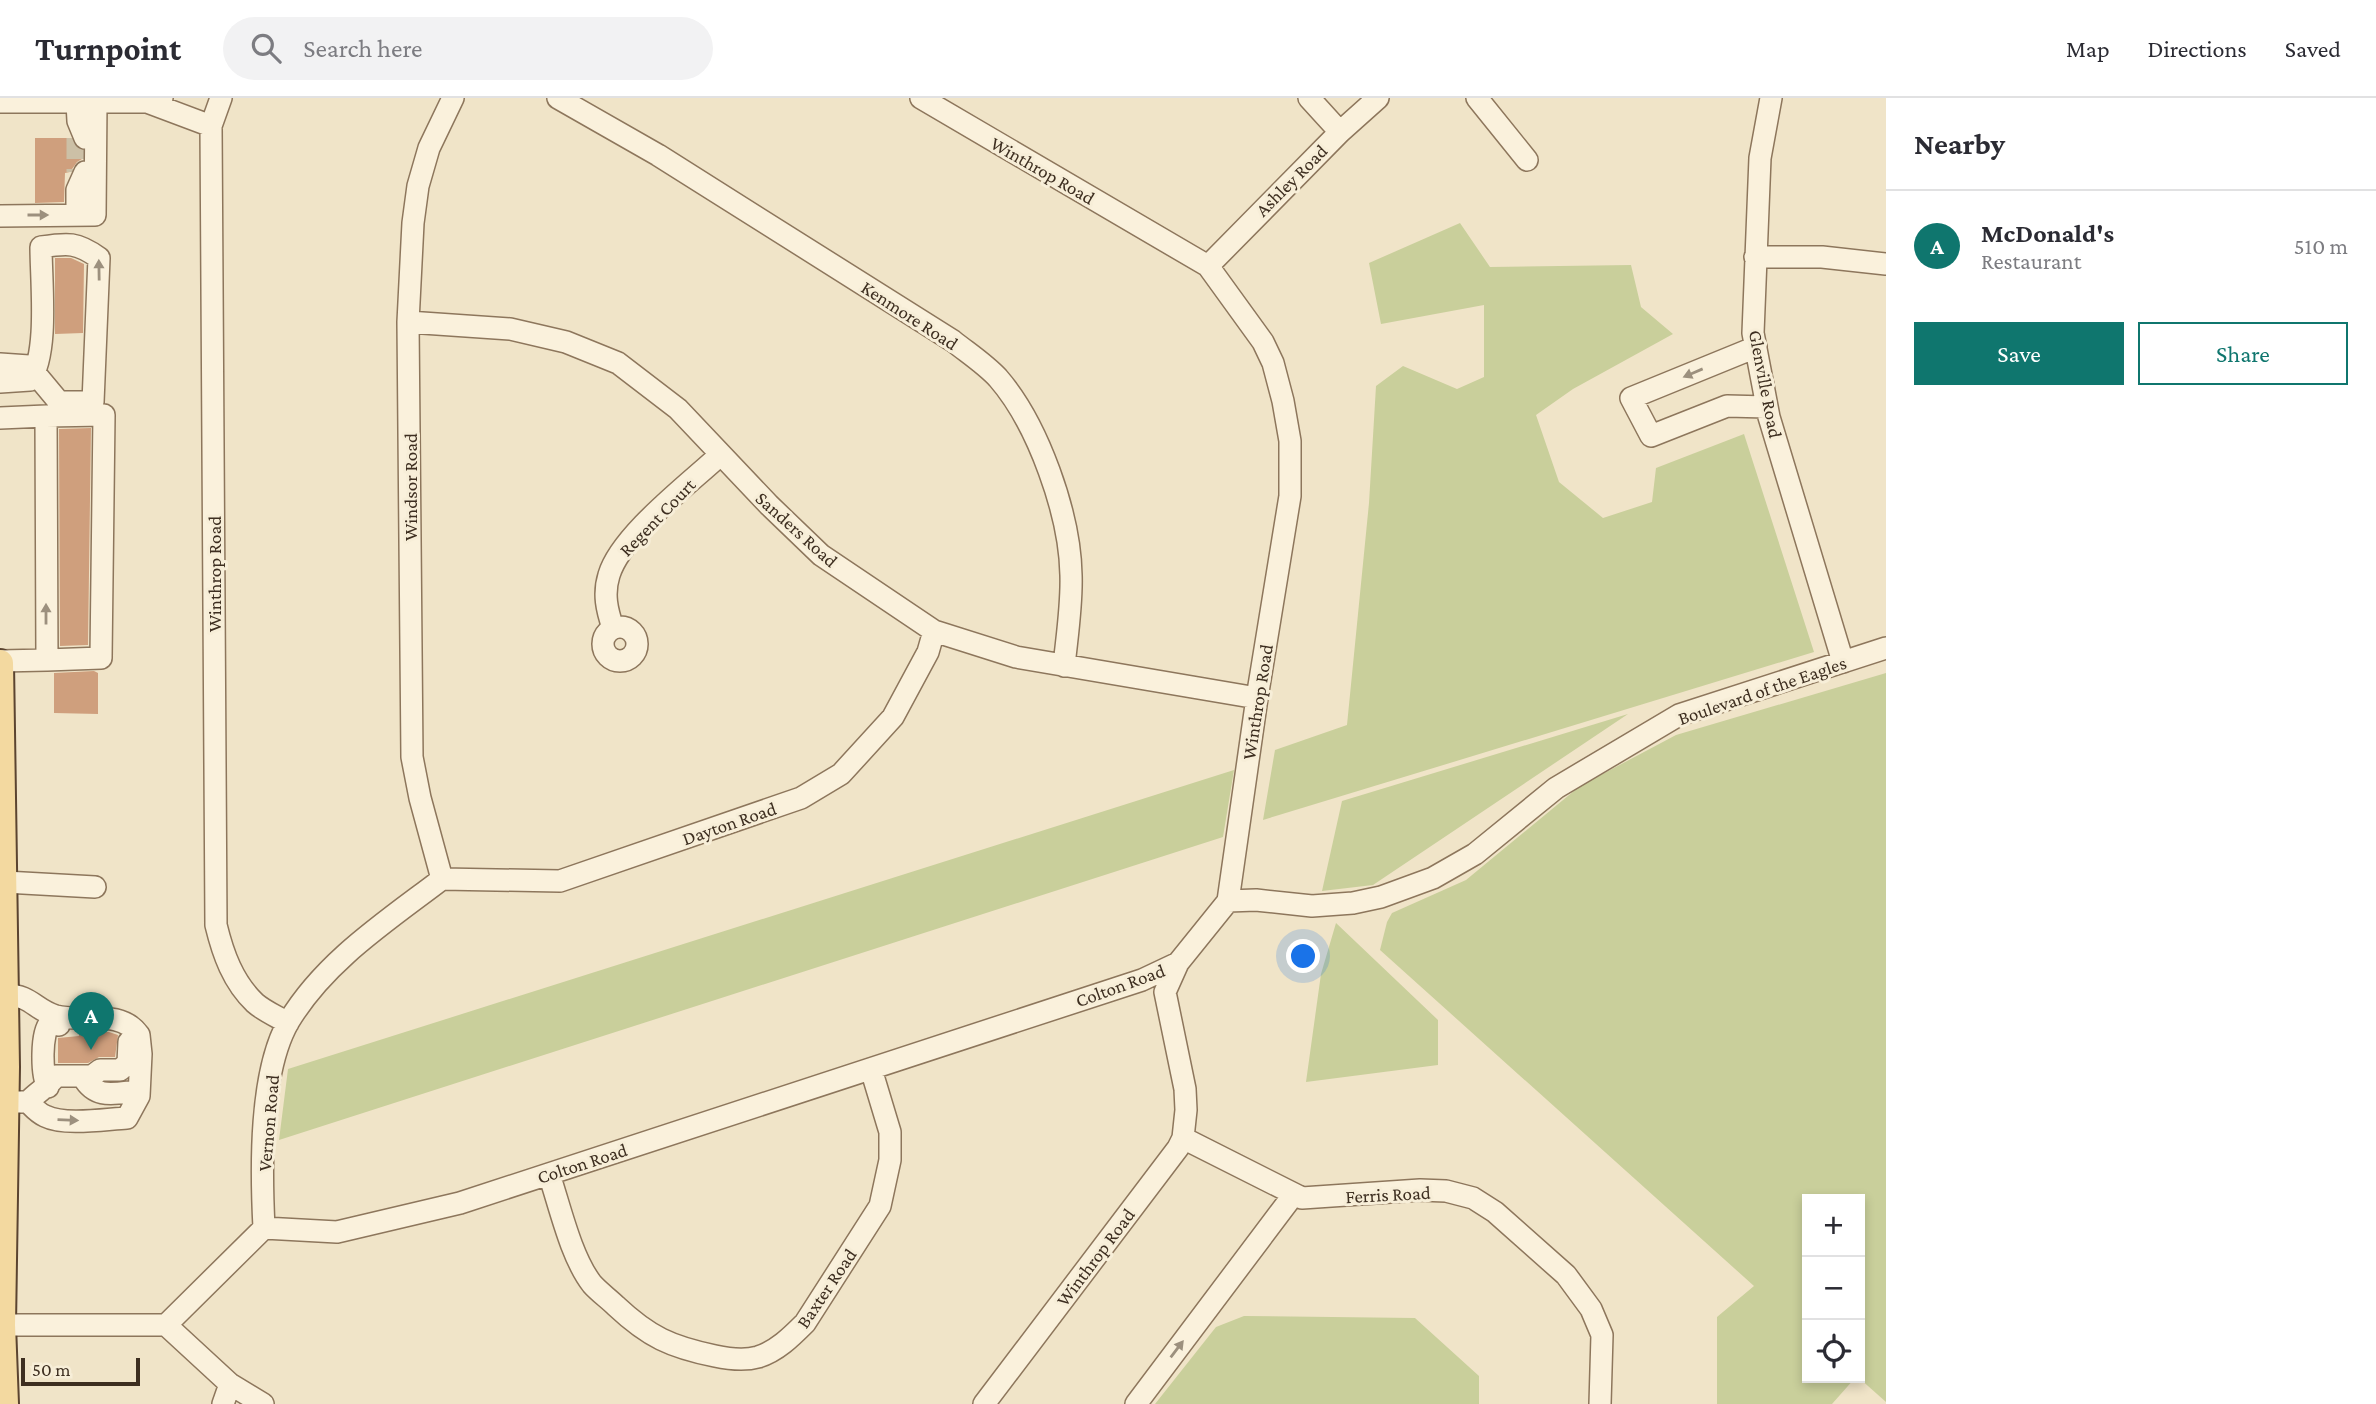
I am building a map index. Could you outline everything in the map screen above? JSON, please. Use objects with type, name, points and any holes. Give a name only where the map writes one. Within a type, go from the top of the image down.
[{"type":"main road","points":[[0,662],[6,995],[3,1067],[17,1102],[3,1135],[2,1359],[5,1404]]},
{"type":"street","name":"Winthrop Road","points":[[221,98],[211,126],[216,925],[222,953],[236,979],[256,1004],[288,1023]]},
{"type":"street","name":"Windsor Road","points":[[442,879],[412,757],[408,322],[413,223],[418,186],[429,148],[453,98]]},
{"type":"street","name":"Kenmore Road","points":[[558,98],[658,155],[941,333],[996,376],[1017,402],[1051,473],[1067,537],[1071,574],[1064,666]]},
{"type":"street","name":"Winthrop Road","points":[[921,98],[1208,266],[1263,342],[1273,363],[1290,441],[1290,496],[1228,901]]},
{"type":"street","points":[[1309,98],[1340,131]]},
{"type":"street","name":"Ashley Road","points":[[1208,266],[1340,131],[1378,98]]},
{"type":"street","points":[[1477,98],[1528,160]]},
{"type":"street","name":"Glenville Road","points":[[1771,98],[1760,158],[1753,333],[1767,407],[1843,662]]},
{"type":"street","points":[[0,102],[80,123],[155,100],[211,126]]},
{"type":"street","points":[[0,216],[95,215],[80,123]]},
{"type":"street","points":[[77,177],[77,215]]},
{"type":"street","points":[[0,364],[29,366],[36,372],[59,402],[93,402],[99,258],[82,246],[41,247],[42,346],[36,372],[30,380],[0,382]]},
{"type":"street","points":[[1755,257],[1822,257],[1886,264]]},
{"type":"street","name":"Sanders Road","points":[[408,322],[510,329],[566,342],[618,363],[678,409],[720,455],[821,555],[934,631],[1016,657],[1257,698]]},
{"type":"street","points":[[1756,346],[1631,398],[1651,436],[1727,406],[1767,407]]},
{"type":"street","points":[[0,418],[104,415],[101,658],[0,662]]},
{"type":"street","points":[[46,416],[47,660]]},
{"type":"street","name":"Regent Court","points":[[613,628],[605,606],[606,595],[609,575],[623,548],[649,520],[720,455]]},
{"type":"street","name":"Dayton Road","points":[[442,879],[560,881],[801,798],[841,774],[893,717],[928,652],[934,631]]},
{"type":"street","name":"Boulevard of the Eagles","points":[[1228,901],[1256,900],[1312,906],[1353,903],[1381,897],[1433,878],[1475,854],[1556,788],[1679,715],[1886,648]]},
{"type":"street","name":"Vernon Road","points":[[264,1228],[264,1142],[268,1085],[288,1023],[341,958],[442,879]]},
{"type":"street","points":[[5,882],[95,887]]},
{"type":"street","points":[[1183,1138],[1185,1089],[1165,992],[1178,963],[1228,901]]},
{"type":"street","name":"Colton Road","points":[[264,1228],[337,1232],[460,1203],[1142,980],[1178,963]]},
{"type":"street","points":[[6,995],[21,995],[74,1030],[119,1030],[124,1032],[129,1040],[127,1084],[95,1086],[83,1077],[56,1076],[48,1087],[17,1102]]},
{"type":"street","points":[[17,1102],[54,1119],[115,1121],[127,1118],[139,1096],[139,1035],[122,1020],[57,1020],[50,1023],[44,1035],[44,1077],[48,1087]]},
{"type":"street","name":"Baxter Road","points":[[549,1174],[577,1257],[592,1283],[625,1314],[648,1333],[682,1349],[732,1359],[755,1358],[772,1352],[805,1323],[880,1206],[890,1160],[890,1132],[871,1069]]},
{"type":"street","points":[[83,1077],[89,1088],[103,1094],[138,1091]]},
{"type":"street","name":"Winthrop Road","points":[[984,1404],[1183,1138]]},
{"type":"street","name":"Ferris Road","points":[[1183,1138],[1302,1198],[1420,1190],[1446,1191],[1473,1198],[1495,1212],[1566,1275],[1591,1309],[1602,1335],[1600,1404]]},
{"type":"street","points":[[1136,1404],[1294,1194]]},
{"type":"street","points":[[166,1325],[264,1228]]},
{"type":"street","points":[[2,1325],[166,1325],[230,1384],[263,1404]]},
{"type":"street","points":[[223,1404],[230,1384]]},
{"type":"green space","points":[[1460,223],[1490,267],[1631,265],[1641,307],[1673,334],[1573,389],[1536,415],[1559,482],[1603,518],[1652,502],[1656,468],[1744,434],[1814,652],[1263,820],[1275,750],[1347,725],[1369,503],[1376,386],[1403,366],[1457,389],[1484,377],[1484,305],[1381,324],[1369,263]]},
{"type":"green space","points":[[1886,673],[1886,1402],[1865,1383],[1865,1194],[1802,1194],[1802,1383],[1851,1383],[1832,1404],[1717,1404],[1717,1317],[1754,1286],[1380,950],[1392,913],[1466,880],[1580,786],[1676,735]]},
{"type":"green space","points":[[1628,714],[1373,885],[1322,891],[1342,801]]},
{"type":"green space","points":[[1234,770],[1223,837],[279,1140],[288,1069]]},
{"type":"green space","points":[[1336,923],[1438,1020],[1438,1065],[1306,1082],[1321,974]]},
{"type":"green space","points":[[1244,1316],[1415,1318],[1479,1376],[1479,1404],[1155,1404],[1216,1327]]},
{"type":"building","points":[[35,138],[71,138],[82,151],[82,159],[70,172],[65,173],[64,202],[35,203]]},
{"type":"building","points":[[55,258],[71,258],[84,264],[83,333],[55,334]]},
{"type":"building","points":[[91,428],[88,645],[60,646],[59,429]]},
{"type":"building","points":[[54,673],[98,673],[98,714],[54,713]]},
{"type":"building","points":[[79,1032],[109,1032],[118,1035],[115,1057],[99,1057],[88,1063],[58,1063],[58,1038],[79,1036]]},
{"type":"tunnel","points":[[77,138],[77,172]]},
{"type":"place","name":"McDonald's","points":[[91,1050]]}]
